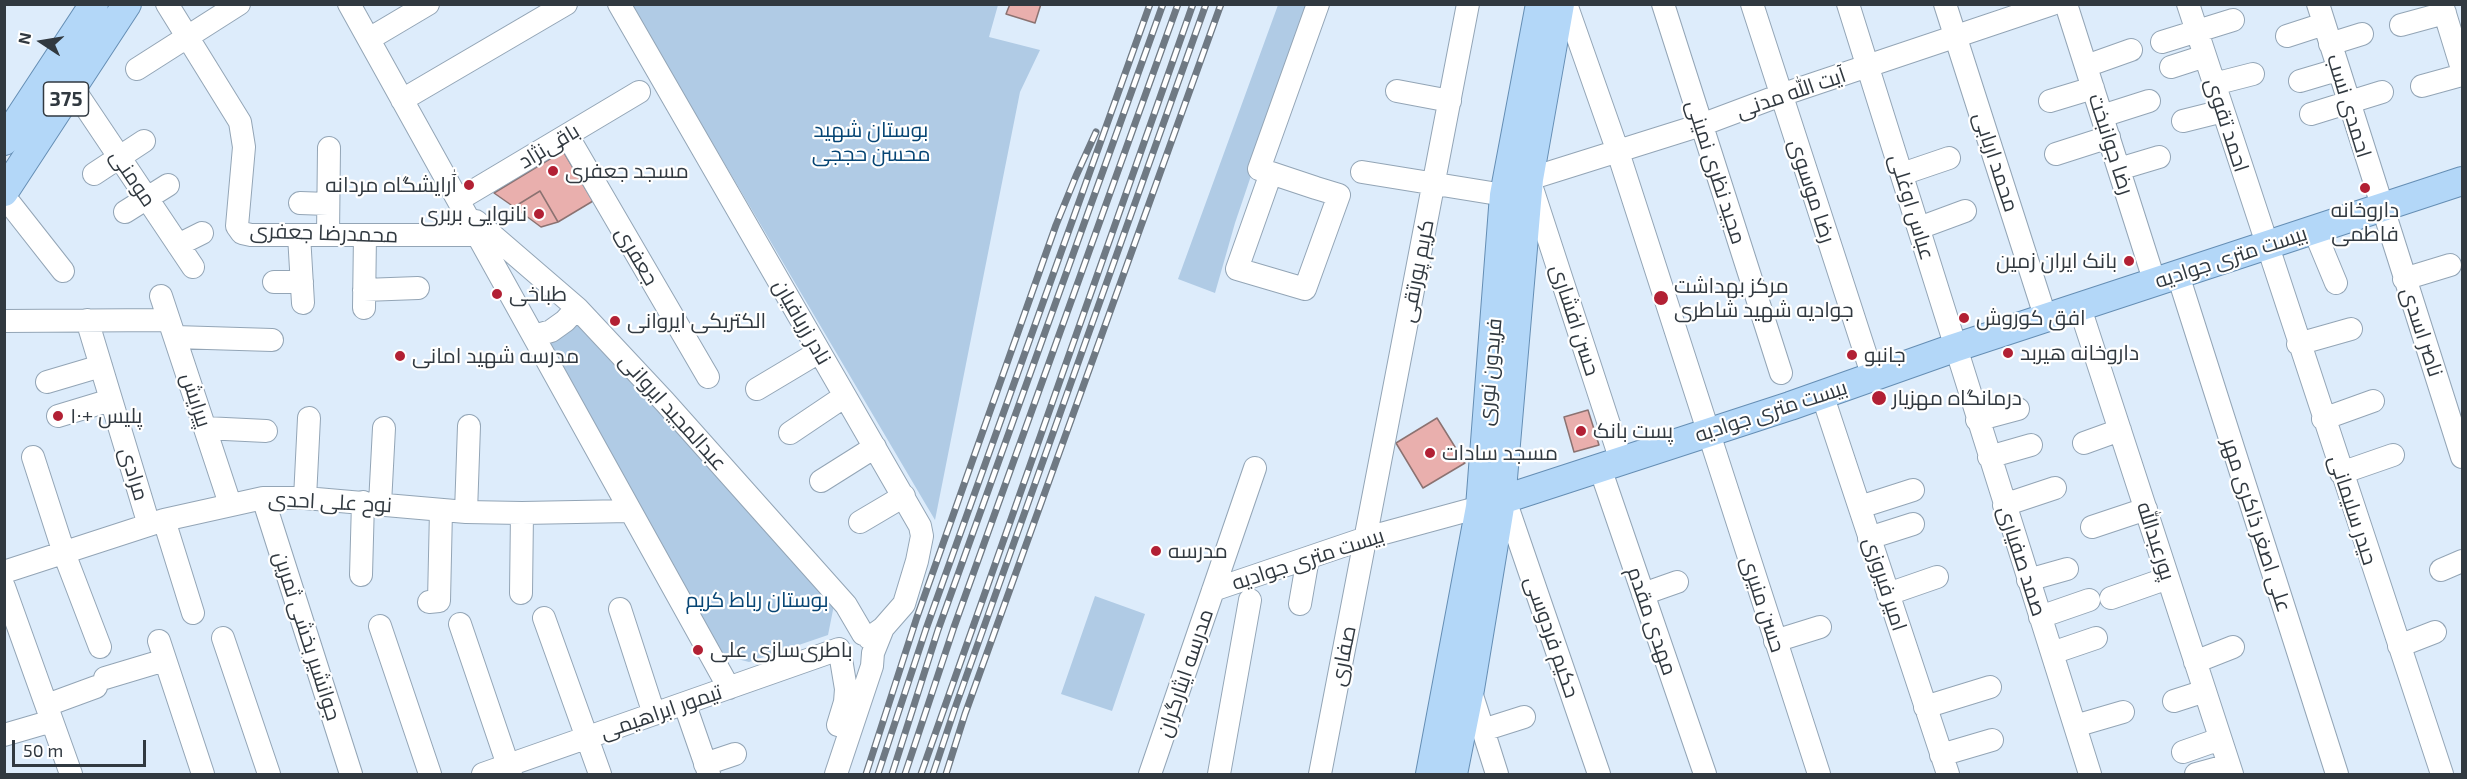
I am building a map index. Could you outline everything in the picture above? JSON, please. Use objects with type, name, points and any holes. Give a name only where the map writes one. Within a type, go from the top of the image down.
[{"type":"main road","name":"375","points":[[4,141],[94,4]]},
{"type":"main road","name":"375","points":[[4,194],[126,4]]},
{"type":"main road","name":"فریدون نوری","points":[[1430,774],[1495,502],[1504,195],[1540,4]]},
{"type":"main road","name":"فریدون نوری","points":[[1453,774],[1470,689],[1495,502],[1529,178],[1560,4]]},
{"type":"main road","name":"بیست متری جوادیه","points":[[1495,502],[2463,181]]},
{"type":"street","name":"محمدرضا جعفری","points":[[167,4],[240,122],[244,147],[237,226],[242,233],[251,235],[477,235]]},
{"type":"street","points":[[137,69],[239,4]]},
{"type":"street","name":"عبدالمجید ایروانی","points":[[349,4],[729,688]]},
{"type":"street","points":[[369,39],[428,4]]},
{"type":"street","points":[[402,100],[566,4]]},
{"type":"street","name":"نادر زربافیان","points":[[619,4],[920,526],[920,545],[904,604],[872,638],[872,666],[836,774]]},
{"type":"street","points":[[1265,171],[1339,195],[1305,289],[1237,269],[1265,171],[1318,4]]},
{"type":"street","name":"کریم پورتقی","points":[[1366,538],[1468,4]]},
{"type":"street","name":"حسن منیری","points":[[1566,4],[1617,149],[1819,774]]},
{"type":"street","name":"مجید نظری نمینی","points":[[1663,4],[1781,373]]},
{"type":"street","name":"رضا موسوی","points":[[1752,4],[1873,377]]},
{"type":"street","name":"عباس اوغلی","points":[[1848,4],[1954,348]]},
{"type":"street","name":"محمد اربابی","points":[[1945,4],[2046,319]]},
{"type":"street","name":"آیت‌ الله مدنی","points":[[1529,178],[1617,149],[1701,125],[1781,95],[2052,4]]},
{"type":"street","name":"رضا جوانبخت","points":[[2066,4],[2119,169],[2167,279]]},
{"type":"street","name":"احمد تقوی","points":[[2188,4],[2266,246]]},
{"type":"street","points":[[2400,25],[2443,9],[2463,69]]},
{"type":"street","points":[[2162,42],[2233,20]]},
{"type":"street","points":[[2287,36],[2324,24],[2362,34]]},
{"type":"street","name":"احمدی نسب","points":[[2324,24],[2381,207]]},
{"type":"street","points":[[2086,66],[2132,50]]},
{"type":"street","points":[[2171,67],[2205,56]]},
{"type":"street","points":[[2300,81],[2337,70]]},
{"type":"street","points":[[2214,84],[2253,74]]},
{"type":"street","points":[[2422,86],[2463,75]]},
{"type":"street","name":"مومنی","points":[[73,88],[193,267]]},
{"type":"street","points":[[2050,101],[2093,88]]},
{"type":"street","points":[[1396,91],[1450,101]]},
{"type":"street","name":"باقی‌نژاد","points":[[461,205],[567,135],[639,92]]},
{"type":"street","points":[[2311,114],[2382,92]]},
{"type":"street","points":[[2056,154],[2149,100]]},
{"type":"street","points":[[2183,122],[2223,111]]},
{"type":"street","name":"جعفری","points":[[567,135],[708,377]]},
{"type":"street","points":[[94,174],[144,141]]},
{"type":"street","points":[[328,235],[329,148]]},
{"type":"street","points":[[1902,174],[1949,158]]},
{"type":"street","points":[[2119,169],[2159,158]]},
{"type":"street","points":[[1362,172],[1504,195]]},
{"type":"street","name":"حسن افشاری","points":[[1529,178],[1611,465]]},
{"type":"street","points":[[125,212],[168,185]]},
{"type":"street","points":[[4,194],[63,271]]},
{"type":"street","points":[[300,203],[328,204]]},
{"type":"street","name":"عبدالمجید ایروانی","points":[[461,205],[577,308],[665,402],[846,605],[872,638]]},
{"type":"street","name":"ناصر اسدی","points":[[2381,207],[2462,456]]},
{"type":"street","points":[[1918,228],[1965,211]]},
{"type":"street","points":[[2314,230],[2336,283]]},
{"type":"street","points":[[178,245],[202,233]]},
{"type":"street","points":[[274,282],[302,292],[299,235]]},
{"type":"street","points":[[365,235],[364,299],[418,288]]},
{"type":"street","name":"حیدر سلیمانی","points":[[2266,246],[2442,774]]},
{"type":"street","points":[[2404,279],[2450,265]]},
{"type":"street","name":"علی اصغر ذاکری مهر","points":[[2167,279],[2337,774]]},
{"type":"street","name":"پیرایش","points":[[161,296],[230,504]]},
{"type":"street","points":[[534,336],[550,331],[566,321],[577,308]]},
{"type":"street","name":"پورعبدالله","points":[[2080,308],[2230,770]]},
{"type":"street","points":[[4,321],[87,320],[272,340]]},
{"type":"street","name":"مرادی","points":[[87,320],[111,400],[156,523],[193,613]]},
{"type":"street","points":[[2298,344],[2351,329]]},
{"type":"street","name":"صمد صفیاری","points":[[1954,348],[2090,774]]},
{"type":"street","points":[[757,389],[819,352]]},
{"type":"street","points":[[47,382],[100,366]]},
{"type":"street","name":"امیر فیروزی","points":[[1822,394],[1944,765]]},
{"type":"street","points":[[790,433],[845,396]]},
{"type":"street","points":[[58,416],[111,400]]},
{"type":"street","points":[[2323,419],[2373,401]]},
{"type":"street","points":[[1977,420],[2018,409]]},
{"type":"street","points":[[304,498],[309,418]]},
{"type":"street","points":[[466,512],[469,426]]},
{"type":"street","points":[[205,428],[266,431]]},
{"type":"street","points":[[361,575],[384,428]]},
{"type":"street","points":[[2084,443],[2120,430]]},
{"type":"street","points":[[1989,457],[2031,445]]},
{"type":"street","points":[[821,481],[875,447]]},
{"type":"street","points":[[2341,474],[2393,455]]},
{"type":"street","points":[[33,457],[64,553],[100,647]]},
{"type":"street","name":"مهدی مقدم","points":[[1611,465],[1643,594],[1704,774]]},
{"type":"street","name":"مدرسه ایثارگران","points":[[1150,774],[1255,468]]},
{"type":"street","points":[[2004,505],[2055,488]]},
{"type":"street","points":[[1860,507],[1913,490]]},
{"type":"street","points":[[860,522],[904,496]]},
{"type":"street","name":"نوح علی احدی","points":[[4,572],[156,523],[263,498],[304,498],[466,512],[630,511]]},
{"type":"street","name":"جوانشیر بخشی ثمرین","points":[[263,498],[351,774]]},
{"type":"street","name":"بیست متری جوادیه","points":[[1213,590],[1366,538],[1495,502]]},
{"type":"street","name":"حکیم فردوسی","points":[[1495,502],[1599,774]]},
{"type":"street","points":[[2092,527],[2146,509]]},
{"type":"street","points":[[434,602],[441,510]]},
{"type":"street","points":[[521,593],[522,513]]},
{"type":"street","points":[[1869,538],[1913,524]]},
{"type":"street","name":"صفاری","points":[[1320,774],[1366,538]]},
{"type":"street","points":[[1299,604],[1308,558]]},
{"type":"street","points":[[2441,570],[2463,561]]},
{"type":"street","points":[[2028,580],[2067,569]]},
{"type":"street","points":[[1888,594],[1937,577]]},
{"type":"street","points":[[2040,617],[2168,578]]},
{"type":"street","points":[[1643,594],[1677,582]]},
{"type":"street","points":[[4,587],[71,774]]},
{"type":"street","points":[[1218,774],[1250,600]]},
{"type":"street","points":[[620,609],[654,714]]},
{"type":"street","points":[[544,618],[600,774]]},
{"type":"street","points":[[460,624],[510,770]]},
{"type":"street","points":[[380,626],[430,774]]},
{"type":"street","points":[[1775,641],[1820,627]]},
{"type":"street","points":[[2399,646],[2435,632]]},
{"type":"street","name":"تیمور ابراهیمی","points":[[483,774],[510,770],[587,738],[654,714],[840,654],[840,643],[852,633],[872,638]]},
{"type":"street","points":[[223,638],[269,774]]},
{"type":"street","points":[[2052,653],[2096,638]]},
{"type":"street","points":[[2195,662],[2233,647]]},
{"type":"street","points":[[4,735],[162,651],[203,774]]},
{"type":"street","points":[[822,774],[845,702],[846,689],[840,654]]},
{"type":"street","points":[[1925,707],[1990,687]]},
{"type":"street","points":[[1470,689],[1497,774]]},
{"type":"street","points":[[2174,701],[2205,691]]},
{"type":"street","points":[[685,705],[707,769],[735,754]]},
{"type":"street","points":[[2075,726],[2123,712]]},
{"type":"street","points":[[1483,730],[1524,717]]},
{"type":"street","points":[[1944,765],[1992,740]]},
{"type":"street","points":[[2183,752],[2220,740]]},
{"type":"street","points":[[2196,774],[2230,770]]},
{"type":"green space","name":"بوستان شهید محسن حججی","points":[[631,5],[998,5],[989,37],[1040,50],[1020,92],[935,520]]},
{"type":"green space","points":[[1278,5],[1309,5],[1235,223],[1215,293],[1178,279]]},
{"type":"green space","name":"بوستان رباط کریم","points":[[577,325],[835,600],[828,635],[749,662],[722,655],[548,342]]},
{"type":"green space","points":[[1095,596],[1145,614],[1112,711],[1061,694]]},
{"type":"building","points":[[1010,4],[1041,4],[1035,23],[1006,14]]},
{"type":"building","name":"مسجد جعفری","points":[[563,151],[593,201],[558,222],[540,191],[514,207],[494,193]]},
{"type":"building","name":"نانوایی بربری","points":[[540,191],[558,222],[541,227],[514,207]]},
{"type":"building","name":"پست بانک","points":[[1588,410],[1599,445],[1574,452],[1564,417]]},
{"type":"building","name":"مسجد سادات","points":[[1437,418],[1465,463],[1423,488],[1396,443]]},
{"type":"railway","points":[[878,774],[926,629],[1150,4]]},
{"type":"railway","points":[[892,774],[938,630],[1163,4]]},
{"type":"railway","points":[[905,774],[954,627],[1178,4]]},
{"type":"railway","points":[[921,774],[1193,4]]},
{"type":"railway","points":[[933,774],[1206,4]]},
{"type":"railway","points":[[946,774],[965,714],[1221,4]]},
{"type":"railway","points":[[866,774],[917,617],[1056,225],[1096,132]]},
{"type":"place","name":"مسجد جعفری","points":[[553,171]]},
{"type":"place","name":"آٰرایشگاه مردانه","points":[[469,185]]},
{"type":"place","name":"داروخانه فاطمی","points":[[2365,188]]},
{"type":"place","name":"نانوایی بربری","points":[[539,214]]},
{"type":"place","name":"بانک ایران زمین","points":[[2129,261]]},
{"type":"place","name":"طباخی","points":[[497,294]]},
{"type":"place","name":"مرکز بهداشت جوادیه شهید شاطری","points":[[1661,298]]},
{"type":"place","name":"افق کوروش","points":[[1964,318]]},
{"type":"place","name":"الکتریکی ایروانی","points":[[615,321]]},
{"type":"place","name":"داروخانه هیربد","points":[[2008,353]]},
{"type":"place","name":"جانبو","points":[[1852,355]]},
{"type":"place","name":"مدرسه شهید امانی","points":[[400,356]]},
{"type":"place","name":"درمانگاه مهزیار","points":[[1879,398]]},
{"type":"place","name":"پلیس +۱۰","points":[[58,416]]},
{"type":"place","name":"پست بانک","points":[[1581,431]]},
{"type":"place","name":"مسجد سادات","points":[[1430,453]]},
{"type":"place","name":"مدرسه","points":[[1156,551]]},
{"type":"place","name":"باطری‌سازی علی","points":[[698,650]]}]
